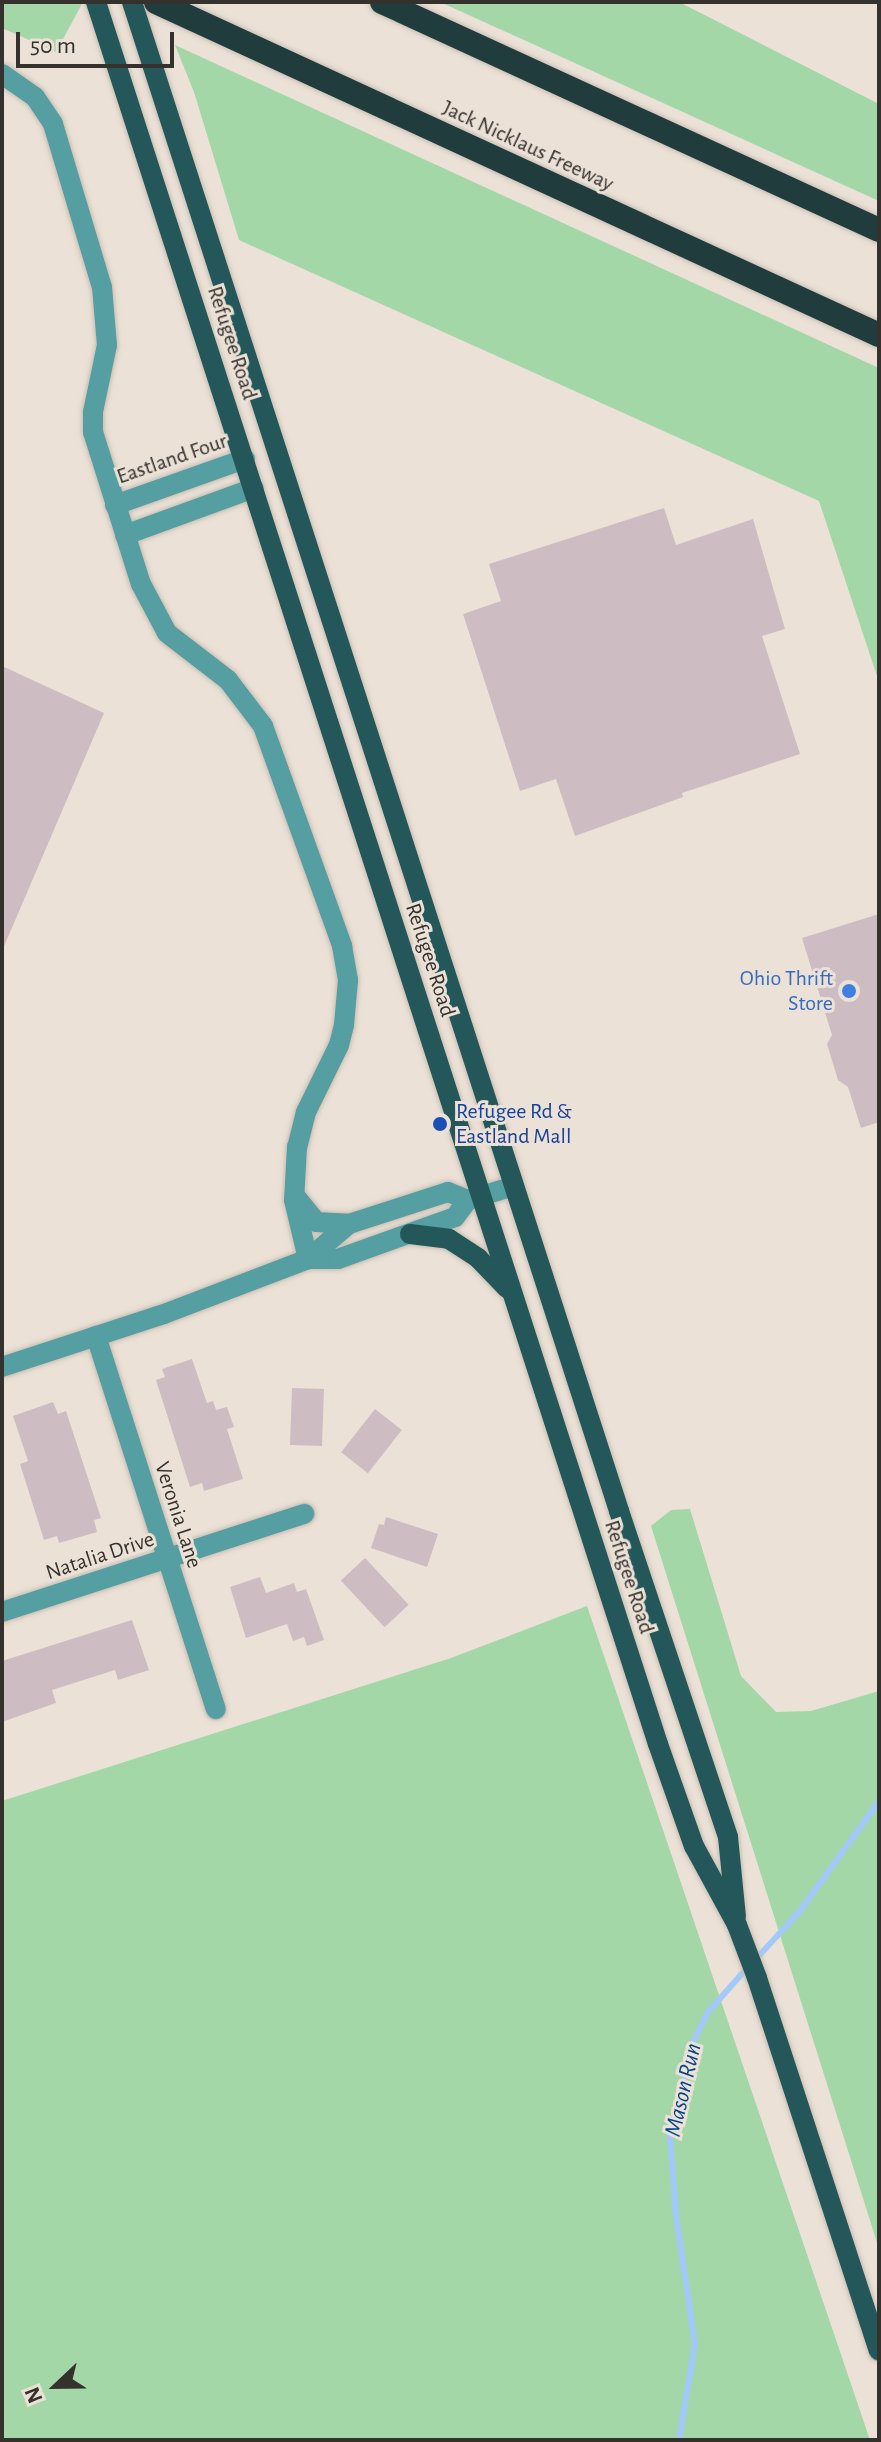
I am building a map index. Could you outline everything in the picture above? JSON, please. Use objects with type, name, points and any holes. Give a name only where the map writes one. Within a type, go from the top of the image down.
[{"type":"highway","name":"Jack Nicklaus Freeway","points":[[156,2],[879,335]]},
{"type":"highway","points":[[382,2],[879,230]]},
{"type":"main road","name":"Refugee Road","points":[[96,2],[245,459],[474,1198],[511,1291],[694,1846],[737,1925],[757,1978],[879,2351]]},
{"type":"main road","name":"Refugee Road","points":[[132,2],[514,1186],[728,1837],[737,1925]]},
{"type":"main road","points":[[410,1234],[449,1239],[478,1258],[511,1291]]},
{"type":"street","points":[[2,74],[35,97],[53,124],[102,287],[107,345],[93,412],[93,432],[141,584],[162,627],[235,687],[263,726],[342,946],[348,980],[344,1025],[300,1130],[294,1194],[308,1259]]},
{"type":"street","name":"Eastland Four","points":[[115,505],[245,459]]},
{"type":"street","points":[[125,535],[254,488]]},
{"type":"street","points":[[2,1367],[308,1259],[338,1259],[410,1234],[455,1217],[474,1198],[514,1186]]},
{"type":"street","points":[[308,1259],[349,1224],[448,1192],[474,1198]]},
{"type":"street","points":[[294,1194],[311,1219],[349,1224]]},
{"type":"street","name":"Veronia Lane","points":[[96,1336],[216,1709]]},
{"type":"street","name":"Natalia Drive","points":[[2,1612],[304,1514]]},
{"type":"green space","points":[[2,2],[83,2],[56,52],[2,28]]},
{"type":"green space","points":[[440,2],[679,2],[879,104],[879,201]]},
{"type":"green space","points":[[175,45],[879,368],[879,682],[819,501],[239,240],[194,92]]},
{"type":"green space","points":[[690,1509],[741,1676],[776,1712],[811,1711],[879,1691],[879,2249],[651,1526],[671,1510]]},
{"type":"green space","points":[[587,1606],[870,2440],[2,2440],[2,1801],[451,1658]]},
{"type":"building","points":[[664,508],[676,545],[753,519],[785,629],[762,636],[800,754],[682,793],[683,797],[575,836],[556,779],[520,791],[463,614],[501,601],[489,564]]},
{"type":"building","points":[[2,666],[104,713],[2,951]]},
{"type":"building","name":"Ohio Thrift Store","points":[[879,914],[879,1122],[861,1128],[848,1087],[838,1080],[827,1044],[832,1035],[802,938]]},
{"type":"building","points":[[192,1359],[207,1403],[213,1401],[216,1410],[227,1407],[234,1427],[227,1429],[243,1479],[204,1491],[202,1483],[190,1487],[156,1380],[165,1377],[162,1369]]},
{"type":"building","points":[[292,1388],[324,1389],[322,1446],[290,1445]]},
{"type":"building","points":[[53,1402],[58,1414],[66,1411],[101,1518],[94,1520],[97,1532],[59,1543],[57,1536],[44,1540],[20,1464],[28,1461],[13,1416]]},
{"type":"building","points":[[375,1409],[402,1430],[368,1473],[341,1452]]},
{"type":"building","points":[[386,1517],[438,1534],[427,1567],[371,1548],[379,1524],[384,1525]]},
{"type":"building","points":[[365,1558],[409,1605],[385,1627],[341,1581]]},
{"type":"building","points":[[260,1577],[266,1593],[294,1583],[297,1592],[306,1589],[324,1640],[307,1646],[304,1637],[293,1641],[287,1624],[246,1638],[230,1587]]},
{"type":"building","points":[[132,1620],[149,1670],[118,1680],[115,1670],[52,1690],[56,1703],[2,1722],[2,1661]]},
{"type":"waterway","name":"Mason Run","points":[[755,1960],[800,1911],[879,1801]]},
{"type":"waterway","name":"Mason Run","points":[[679,2440],[695,2344],[676,2215],[670,2136],[693,2042],[709,2011],[747,1968]]},
{"type":"place","name":"Ohio Thrift Store","points":[[849,991]]},
{"type":"place","name":"Refugee Rd & Eastland Mall","points":[[440,1124]]}]
